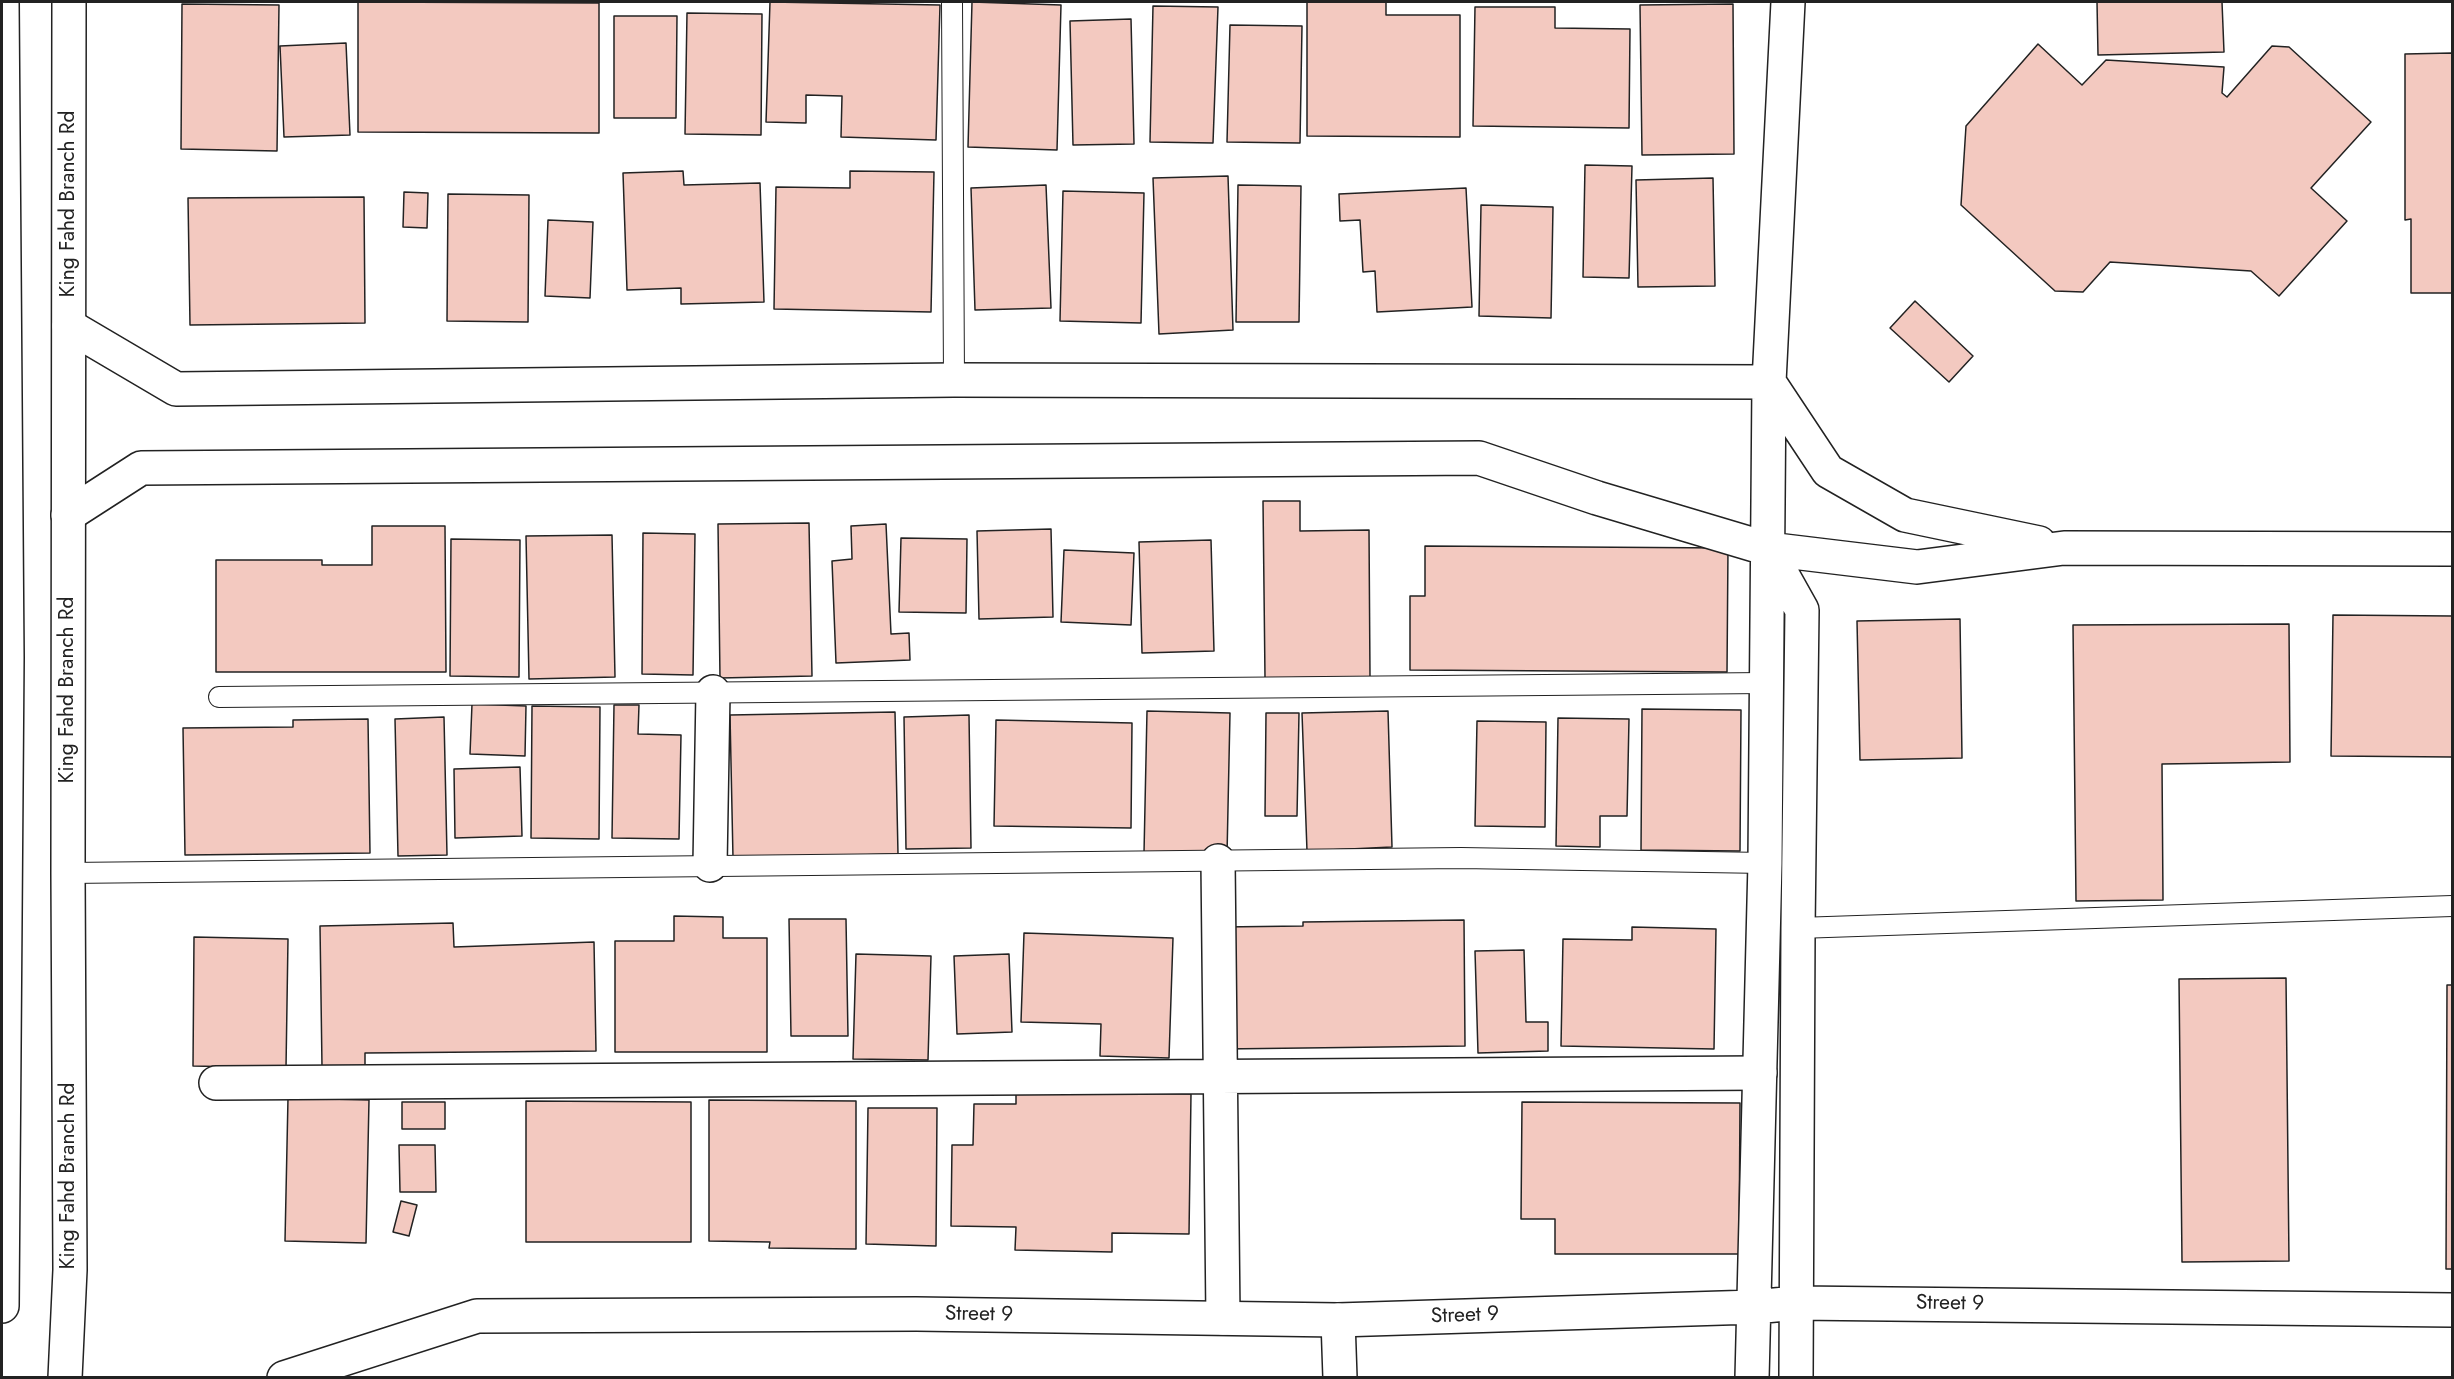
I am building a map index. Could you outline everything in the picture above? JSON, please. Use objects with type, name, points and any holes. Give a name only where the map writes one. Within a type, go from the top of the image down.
[{"type":"main road","points":[[2,2],[7,657],[2,1306]]},
{"type":"main road","name":"King Fahd Branch Rd","points":[[65,1377],[70,1270],[69,2]]},
{"type":"main road","points":[[1752,1377],[1766,863],[1769,382],[1788,2]]},
{"type":"main road","points":[[69,326],[176,389],[954,380],[1769,382]]},
{"type":"main road","points":[[1769,382],[1827,471],[1905,515],[2064,548]]},
{"type":"main road","points":[[68,515],[141,468],[1479,458],[1597,498],[1768,549],[1917,567],[2064,548],[2452,549]]},
{"type":"main road","points":[[1768,549],[1802,610],[1796,1377]]},
{"type":"main road","points":[[710,865],[713,692]]},
{"type":"main road","points":[[1218,861],[1223,1318]]},
{"type":"main road","points":[[216,1083],[1760,1073]]},
{"type":"main road","name":"Street 9","points":[[284,1377],[477,1316],[916,1314],[1338,1320],[1754,1307],[1796,1303],[2452,1310]]},
{"type":"main road","points":[[1338,1320],[1340,1377]]},
{"type":"lane","points":[[952,2],[954,380]]},
{"type":"lane","points":[[219,697],[1766,683]]},
{"type":"lane","points":[[68,873],[1461,858],[1766,863]]},
{"type":"lane","points":[[1798,928],[2452,906]]},
{"type":"building","points":[[358,2],[599,3],[599,133],[358,132]]},
{"type":"building","points":[[770,2],[940,5],[936,140],[841,137],[842,96],[806,95],[806,123],[766,122]]},
{"type":"building","points":[[972,2],[1061,5],[1057,150],[968,147]]},
{"type":"building","points":[[1307,2],[1386,2],[1386,15],[1460,15],[1460,137],[1307,136]]},
{"type":"building","points":[[2097,2],[2222,2],[2224,52],[2098,55]]},
{"type":"building","points":[[182,4],[279,5],[277,151],[181,149]]},
{"type":"building","points":[[1733,4],[1734,154],[1642,155],[1640,5]]},
{"type":"building","points":[[1153,6],[1218,7],[1213,143],[1150,142]]},
{"type":"building","points":[[1475,7],[1555,7],[1555,28],[1630,29],[1629,128],[1473,126]]},
{"type":"building","points":[[687,13],[762,14],[761,135],[685,134]]},
{"type":"building","points":[[614,16],[677,16],[676,118],[614,118]]},
{"type":"building","points":[[1131,19],[1134,144],[1073,145],[1070,21]]},
{"type":"building","points":[[1230,25],[1302,26],[1300,143],[1227,142]]},
{"type":"building","points":[[346,43],[350,135],[284,137],[280,46]]},
{"type":"building","points":[[2038,44],[2082,85],[2106,60],[2224,67],[2222,93],[2227,97],[2272,46],[2289,47],[2371,122],[2311,188],[2347,221],[2279,296],[2251,271],[2110,262],[2083,292],[2055,291],[1961,205],[1966,126]]},
{"type":"building","points":[[2452,53],[2452,293],[2411,293],[2411,219],[2405,220],[2405,54]]},
{"type":"building","points":[[1585,165],[1632,166],[1629,278],[1583,277]]},
{"type":"building","points":[[683,171],[684,185],[760,183],[764,302],[681,304],[681,288],[627,290],[623,173]]},
{"type":"building","points":[[850,171],[934,172],[931,312],[774,309],[776,187],[850,188]]},
{"type":"building","points":[[1228,176],[1233,330],[1159,334],[1153,178]]},
{"type":"building","points":[[1713,178],[1715,286],[1638,287],[1636,180]]},
{"type":"building","points":[[1046,185],[1051,308],[975,310],[971,188]]},
{"type":"building","points":[[1238,185],[1301,186],[1299,322],[1236,322]]},
{"type":"building","points":[[1466,188],[1472,307],[1377,312],[1375,271],[1363,272],[1360,220],[1340,221],[1339,194]]},
{"type":"building","points":[[1063,191],[1144,193],[1141,323],[1060,321]]},
{"type":"building","points":[[404,192],[428,193],[427,228],[403,227]]},
{"type":"building","points":[[448,194],[529,195],[528,322],[447,321]]},
{"type":"building","points":[[364,197],[365,323],[190,325],[188,198]]},
{"type":"building","points":[[1481,205],[1553,207],[1551,318],[1479,316]]},
{"type":"building","points":[[548,220],[593,222],[590,298],[545,296]]},
{"type":"building","points":[[1915,301],[1973,356],[1949,382],[1890,328]]},
{"type":"building","points":[[1263,501],[1300,501],[1300,531],[1369,530],[1370,677],[1265,678]]},
{"type":"building","points":[[809,523],[812,676],[720,678],[718,524]]},
{"type":"building","points":[[886,524],[891,634],[909,633],[910,660],[836,663],[832,561],[852,559],[851,526]]},
{"type":"building","points":[[372,526],[445,526],[446,672],[216,672],[216,560],[322,560],[322,565],[372,565]]},
{"type":"building","points":[[1051,529],[1053,617],[979,619],[977,531]]},
{"type":"building","points":[[643,533],[695,534],[693,675],[642,674]]},
{"type":"building","points":[[612,535],[615,677],[529,679],[526,536]]},
{"type":"building","points":[[901,538],[967,539],[966,613],[899,612]]},
{"type":"building","points":[[451,539],[520,540],[519,677],[450,676]]},
{"type":"building","points":[[1211,540],[1214,651],[1142,653],[1139,542]]},
{"type":"building","points":[[1425,546],[1728,548],[1727,672],[1410,670],[1410,596],[1425,596]]},
{"type":"building","points":[[1064,550],[1134,553],[1131,625],[1061,622]]},
{"type":"building","points":[[2333,615],[2452,616],[2452,757],[2331,756]]},
{"type":"building","points":[[1960,619],[1962,758],[1860,760],[1857,621]]},
{"type":"building","points":[[2289,624],[2290,762],[2162,764],[2163,900],[2076,901],[2073,625]]},
{"type":"building","points":[[472,704],[526,706],[525,756],[470,754]]},
{"type":"building","points":[[614,705],[639,705],[638,734],[681,735],[679,839],[612,838]]},
{"type":"building","points":[[532,706],[600,707],[599,839],[531,838]]},
{"type":"building","points":[[1642,709],[1741,710],[1740,851],[1641,850]]},
{"type":"building","points":[[1147,711],[1230,713],[1227,855],[1144,853]]},
{"type":"building","points":[[1388,711],[1392,847],[1307,851],[1302,713]]},
{"type":"building","points":[[895,712],[898,854],[733,858],[730,715]]},
{"type":"building","points":[[1266,713],[1299,713],[1297,816],[1265,816]]},
{"type":"building","points":[[969,715],[971,848],[906,849],[904,717]]},
{"type":"building","points":[[444,717],[447,855],[398,856],[395,719]]},
{"type":"building","points":[[1558,718],[1629,719],[1627,816],[1600,816],[1600,847],[1556,846]]},
{"type":"building","points":[[368,719],[370,853],[185,855],[183,728],[293,727],[293,720]]},
{"type":"building","points":[[996,720],[1132,723],[1131,828],[994,826]]},
{"type":"building","points":[[1477,721],[1546,722],[1545,827],[1475,826]]},
{"type":"building","points":[[520,767],[522,836],[455,838],[454,769]]},
{"type":"building","points":[[674,916],[723,917],[723,938],[767,938],[767,1052],[615,1052],[615,941],[674,941]]},
{"type":"building","points":[[789,919],[846,919],[848,1036],[791,1036]]},
{"type":"building","points":[[1464,920],[1465,1046],[1223,1049],[1221,927],[1303,926],[1303,922]]},
{"type":"building","points":[[453,923],[454,947],[594,942],[596,1051],[365,1053],[365,1066],[322,1067],[320,926]]},
{"type":"building","points":[[1632,927],[1716,929],[1714,1049],[1561,1046],[1563,939],[1632,940]]},
{"type":"building","points":[[1024,933],[1173,938],[1169,1058],[1100,1056],[1101,1024],[1021,1022]]},
{"type":"building","points":[[194,937],[288,939],[286,1068],[193,1066]]},
{"type":"building","points":[[1524,950],[1526,1022],[1548,1022],[1548,1051],[1478,1053],[1475,951]]},
{"type":"building","points":[[856,954],[931,956],[928,1060],[853,1059]]},
{"type":"building","points":[[1009,954],[1012,1032],[957,1034],[954,956]]},
{"type":"building","points":[[2286,978],[2289,1261],[2182,1262],[2179,979]]},
{"type":"building","points":[[2447,985],[2452,985],[2452,1269],[2446,1269]]},
{"type":"building","points":[[1016,1092],[1191,1094],[1189,1234],[1112,1233],[1112,1252],[1015,1250],[1016,1227],[951,1226],[952,1145],[973,1145],[974,1104],[1016,1104]]},
{"type":"building","points":[[288,1098],[369,1100],[366,1243],[285,1241]]},
{"type":"building","points":[[709,1100],[856,1101],[856,1249],[769,1248],[770,1242],[709,1241]]},
{"type":"building","points":[[526,1101],[691,1102],[691,1242],[526,1242]]},
{"type":"building","points":[[402,1102],[445,1102],[445,1129],[402,1129]]},
{"type":"building","points":[[1522,1102],[1740,1103],[1739,1254],[1555,1254],[1555,1219],[1521,1219]]},
{"type":"building","points":[[868,1108],[937,1108],[936,1246],[866,1244]]},
{"type":"building","points":[[399,1145],[435,1145],[436,1192],[400,1192]]},
{"type":"building","points":[[401,1201],[417,1205],[409,1236],[393,1232]]}]
